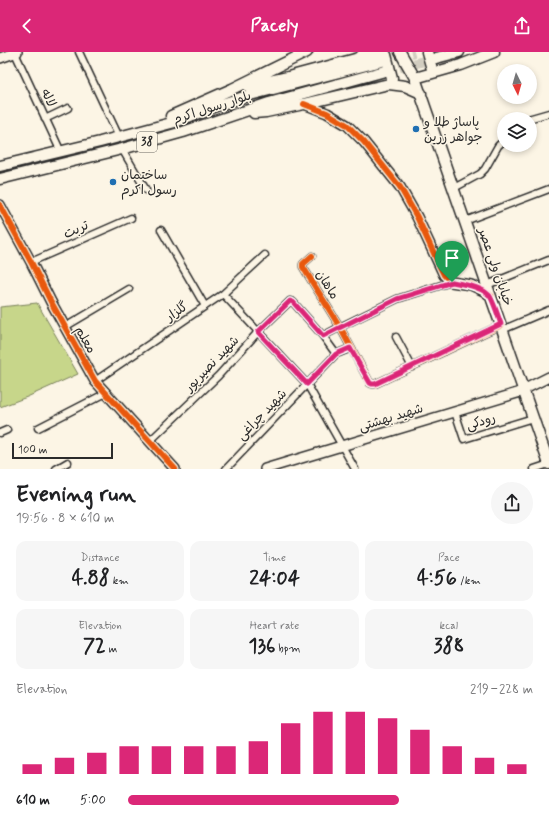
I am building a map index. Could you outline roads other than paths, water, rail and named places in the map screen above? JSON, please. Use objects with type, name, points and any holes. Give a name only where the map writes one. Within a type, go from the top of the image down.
[{"type":"main road","points":[[133,133],[232,89],[307,52]]},
{"type":"main road","points":[[232,89],[288,77],[362,55],[381,52],[386,56],[392,78],[389,84]]},
{"type":"main road","name":"خیابان ولی عصر","points":[[400,52],[415,78],[421,93],[549,464]]},
{"type":"main road","points":[[435,72],[432,69],[432,55],[459,52]]},
{"type":"main road","points":[[415,78],[475,60],[494,52]]},
{"type":"main road","name":"بلوار رسول اکرم","points":[[0,166],[61,152],[174,122],[250,95],[382,61]]},
{"type":"main road","name":"بلوار رسول اکرم","points":[[0,179],[122,149],[183,132],[269,103],[385,71]]},
{"type":"main road","points":[[238,114],[266,112],[389,84],[405,86],[421,93]]},
{"type":"street","points":[[0,58],[16,52]]},
{"type":"street","name":"لاله","points":[[16,52],[61,152]]},
{"type":"street","points":[[79,52],[119,137]]},
{"type":"street","points":[[304,104],[326,113],[346,125],[364,142],[400,187],[417,217],[444,275],[452,282]]},
{"type":"street","points":[[45,119],[68,108]]},
{"type":"street","points":[[537,116],[549,113]]},
{"type":"street","points":[[454,188],[480,174],[485,169],[497,148]]},
{"type":"street","points":[[122,149],[146,190]]},
{"type":"street","points":[[465,221],[549,189]]},
{"type":"street","name":"معلم","points":[[0,205],[95,381],[175,469]]},
{"type":"street","name":"تربت","points":[[31,262],[131,218]]},
{"type":"street","points":[[161,230],[205,306]]},
{"type":"street","name":"گلزار","points":[[95,381],[223,294],[265,255]]},
{"type":"street","name":"ماهان","points":[[312,256],[303,264],[303,267],[340,327]]},
{"type":"street","points":[[487,286],[549,260]]},
{"type":"street","points":[[323,336],[397,299],[452,282],[471,285],[491,296]]},
{"type":"street","points":[[65,327],[129,289]]},
{"type":"street","points":[[223,294],[307,384],[355,469]]},
{"type":"street","name":"شهید نصیرپور","points":[[150,441],[218,376],[258,332],[290,301],[293,302],[323,336],[336,354]]},
{"type":"street","points":[[340,327],[370,383],[375,384],[502,327],[549,310]]},
{"type":"street","points":[[396,337],[412,367]]},
{"type":"street","name":"شهید چراغی","points":[[226,469],[336,354],[350,348]]},
{"type":"street","name":"شهید بهشتی","points":[[265,469],[524,391],[549,377]]},
{"type":"street","points":[[38,428],[106,393]]},
{"type":"street","name":"رودکی","points":[[455,412],[464,439],[533,418]]},
{"type":"street","points":[[0,433],[7,430]]},
{"type":"street","points":[[56,469],[68,462]]},
{"type":"street","points":[[534,469],[549,464]]},
{"type":"tunnel","points":[[382,61],[414,52]]},
{"type":"tunnel","points":[[385,71],[436,58]]},
{"type":"place","name":"پاساژ طلا و جواهر زرین","points":[[416,129]]},
{"type":"place","name":"ساختمان رسول اکرم","points":[[113,182]]}]
